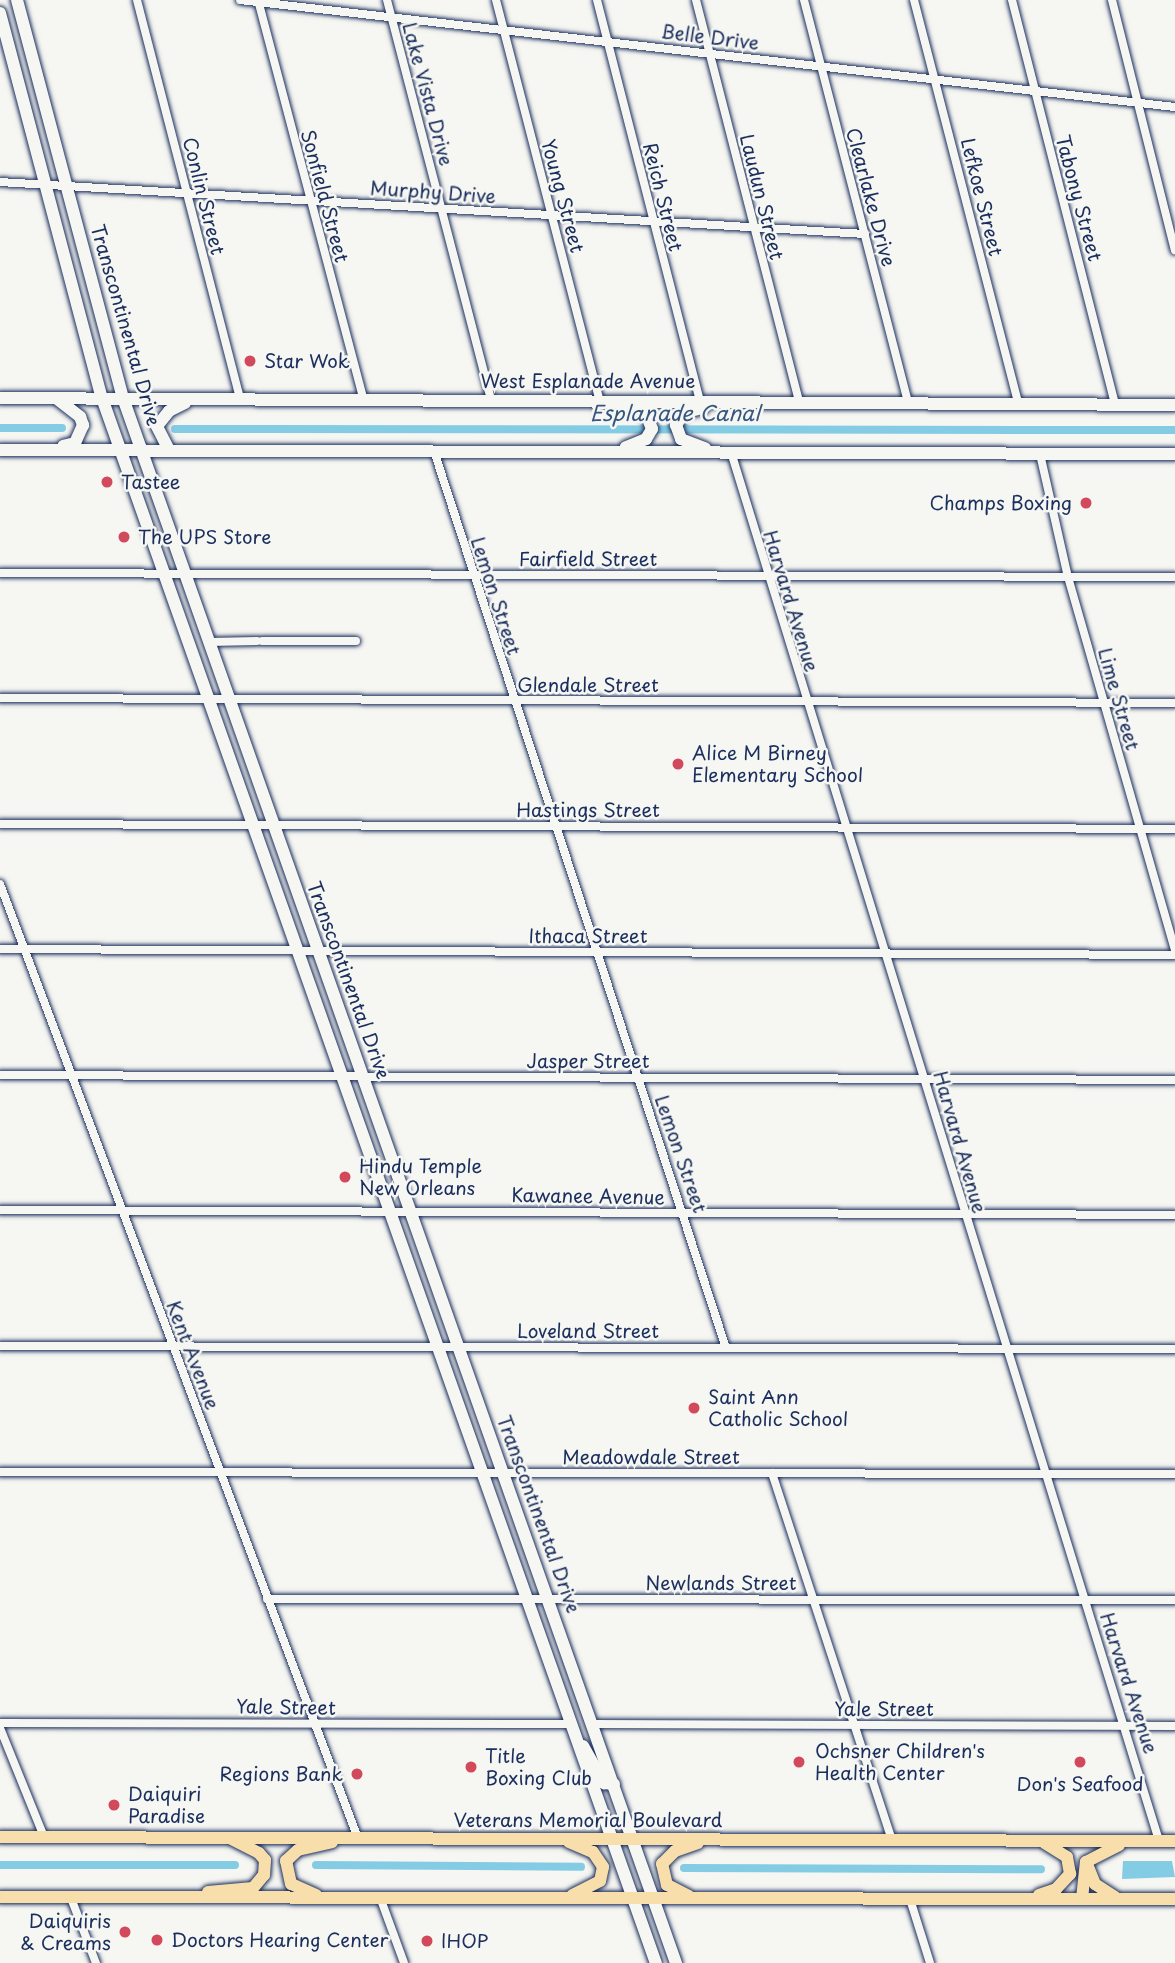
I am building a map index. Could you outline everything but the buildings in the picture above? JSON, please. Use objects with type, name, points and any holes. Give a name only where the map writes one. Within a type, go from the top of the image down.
[{"type":"main road","points":[[192,1899],[205,1892],[253,1888],[264,1875],[265,1860],[259,1853],[222,1836]]},
{"type":"main road","name":"Veterans Memorial Boulevard","points":[[1,1837],[357,1836],[564,1840],[1175,1841]]},
{"type":"main road","points":[[331,1900],[291,1884],[286,1861],[303,1848],[357,1836]]},
{"type":"main road","points":[[559,1899],[587,1890],[603,1875],[600,1858],[564,1840]]},
{"type":"main road","points":[[693,1898],[667,1885],[662,1864],[675,1851],[708,1840]]},
{"type":"main road","points":[[1026,1899],[1056,1889],[1070,1874],[1067,1857],[1041,1841]]},
{"type":"main road","points":[[1082,1899],[1082,1867],[1086,1862],[1095,1854],[1129,1841]]},
{"type":"main road","points":[[1086,1862],[1095,1884],[1119,1899]]},
{"type":"main road","points":[[0,1897],[331,1900],[1175,1899]]},
{"type":"street","name":"Transcontinental Drive","points":[[17,0],[123,398],[676,1963]]},
{"type":"street","name":"Conlin Street","points":[[137,0],[240,399]]},
{"type":"street","name":"Belle Drive","points":[[240,0],[1175,107]]},
{"type":"street","name":"Lake Vista Drive","points":[[387,0],[491,400]]},
{"type":"street","name":"Young Street","points":[[496,0],[552,215],[607,401]]},
{"type":"street","name":"Reich Street","points":[[597,0],[700,401]]},
{"type":"street","name":"Laudun Street","points":[[696,0],[799,402]]},
{"type":"street","name":"Clearlake Drive","points":[[804,0],[908,402]]},
{"type":"street","name":"Lefkoe Street","points":[[914,0],[1018,403]]},
{"type":"street","name":"Tabony Street","points":[[1012,0],[1115,404]]},
{"type":"street","points":[[1112,0],[1175,250]]},
{"type":"street","name":"Sonfield Street","points":[[258,1],[364,400]]},
{"type":"street","name":"Transcontinental Drive","points":[[0,12],[102,398],[256,825],[656,1963]]},
{"type":"street","name":"Murphy Drive","points":[[0,182],[864,234]]},
{"type":"street","name":"West Esplanade Avenue","points":[[0,398],[1175,405]]},
{"type":"street","points":[[52,450],[75,443],[83,425],[80,417],[55,398]]},
{"type":"street","points":[[169,450],[157,426],[169,411],[188,401]]},
{"type":"street","points":[[598,452],[636,446],[649,434],[646,414],[607,401]]},
{"type":"street","points":[[724,452],[690,444],[677,429],[679,417],[693,408],[753,407],[773,402]]},
{"type":"street","points":[[0,450],[1175,454]]},
{"type":"street","name":"Lemon Street","points":[[433,451],[513,701],[685,1213],[726,1348]]},
{"type":"street","name":"Harvard Avenue","points":[[724,452],[925,1078],[964,1214],[1126,1726],[1159,1841]]},
{"type":"street","name":"Lime Street","points":[[1041,454],[1068,577],[1175,953]]},
{"type":"street","points":[[148,527],[164,544],[175,542]]},
{"type":"street","name":"Fairfield Street","points":[[0,573],[1175,577]]},
{"type":"street","points":[[209,642],[356,641]]},
{"type":"street","name":"Glendale Street","points":[[0,698],[1175,703]]},
{"type":"street","name":"Hastings Street","points":[[0,824],[1175,829]]},
{"type":"street","name":"Kent Avenue","points":[[0,884],[357,1836]]},
{"type":"street","name":"Ithaca Street","points":[[0,949],[1175,953]]},
{"type":"street","name":"Jasper Street","points":[[0,1075],[1175,1080]]},
{"type":"street","name":"Kawanee Avenue","points":[[0,1210],[1175,1215]]},
{"type":"street","name":"Loveland Street","points":[[0,1346],[439,1345],[1175,1349]]},
{"type":"street","name":"Meadowdale Street","points":[[0,1472],[1175,1474]]},
{"type":"street","points":[[772,1473],[892,1840]]},
{"type":"street","name":"Newlands Street","points":[[267,1599],[1175,1600]]},
{"type":"street","name":"Yale Street","points":[[0,1726],[571,1724]]},
{"type":"street","name":"Yale Street","points":[[593,1724],[1175,1726]]},
{"type":"street","points":[[0,1726],[44,1837]]},
{"type":"street","points":[[577,1737],[604,1783],[614,1784]]},
{"type":"street","points":[[71,1898],[96,1963]]},
{"type":"street","points":[[910,1899],[930,1963]]},
{"type":"street","points":[[381,1900],[404,1963]]},
{"type":"water","points":[[1123,1861],[1172,1861],[1175,1877],[1122,1879]]},
{"type":"waterway","name":"Esplanade Canal","points":[[0,428],[62,428]]},
{"type":"waterway","name":"Esplanade Canal","points":[[175,429],[1175,430]]},
{"type":"waterway","points":[[0,1865],[235,1865]]},
{"type":"waterway","points":[[316,1865],[581,1867]]},
{"type":"waterway","points":[[684,1868],[1041,1869]]},
{"type":"place","name":"Star Wok","points":[[250,361]]},
{"type":"place","name":"Tastee","points":[[107,482]]},
{"type":"place","name":"Champs Boxing","points":[[1086,503]]},
{"type":"place","name":"The UPS Store","points":[[124,537]]},
{"type":"place","name":"Alice M Birney Elementary School","points":[[678,764]]},
{"type":"place","name":"Hindu Temple New Orleans","points":[[345,1177]]},
{"type":"place","name":"Saint Ann Catholic School","points":[[694,1408]]},
{"type":"place","name":"Ochsner Children's Health Center","points":[[799,1762]]},
{"type":"place","name":"Don's Seafood","points":[[1080,1762]]},
{"type":"place","name":"Title Boxing Club","points":[[471,1767]]},
{"type":"place","name":"Regions Bank","points":[[357,1774]]},
{"type":"place","name":"Daiquiri Paradise","points":[[114,1805]]},
{"type":"place","name":"Daiquiris & Creams","points":[[125,1932]]},
{"type":"place","name":"Doctors Hearing Center","points":[[157,1940]]},
{"type":"place","name":"IHOP","points":[[427,1941]]}]
